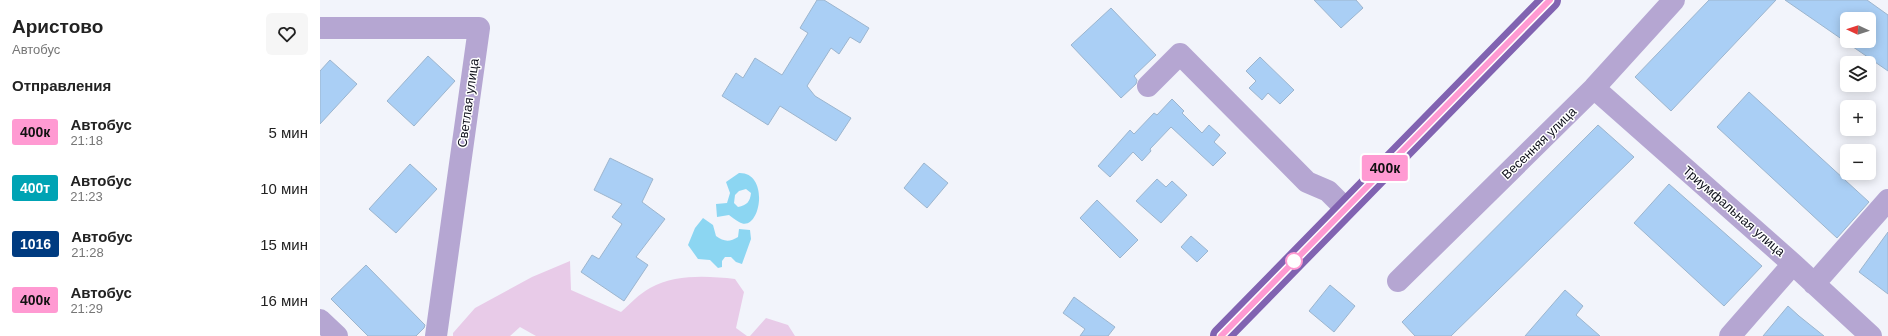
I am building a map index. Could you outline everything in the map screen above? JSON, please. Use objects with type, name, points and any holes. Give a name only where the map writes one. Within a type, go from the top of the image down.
[{"type":"main road","points":[[1221,336],[1550,0]]},
{"type":"street","name":"Весенняя улица","points":[[1398,281],[1594,88],[1674,0]]},
{"type":"street","name":"Светлая улица","points":[[320,28],[479,28],[436,336]]},
{"type":"street","points":[[1148,86],[1180,54],[1307,182],[1328,191],[1345,208]]},
{"type":"street","name":"Триумфальная улица","points":[[1594,88],[1793,264],[1871,336]]},
{"type":"street","points":[[1814,284],[1888,200]]},
{"type":"street","points":[[1730,336],[1793,264]]},
{"type":"street","points":[[320,320],[337,336]]},
{"type":"shaded area","points":[[570,261],[571,290],[621,312],[646,290],[670,280],[692,277],[735,279],[744,292],[736,328],[747,336],[536,336],[520,327],[510,336],[453,336],[453,333],[475,308],[532,277]]},
{"type":"shaded area","points":[[766,318],[788,325],[795,336],[750,336]]},
{"type":"water","points":[[739,173],[749,175],[755,182],[759,191],[757,212],[752,220],[746,224],[739,222],[729,215],[717,217],[716,204],[727,203],[730,193],[726,182]],"holes":[[[746,189],[751,193],[750,199],[746,204],[738,207],[734,203],[735,195],[739,191]]]},
{"type":"water","points":[[703,218],[713,225],[716,236],[724,240],[732,240],[738,237],[739,229],[750,230],[751,239],[742,264],[736,262],[731,257],[725,257],[722,261],[722,267],[718,268],[710,260],[698,259],[688,245],[695,228]]},
{"type":"building","points":[[817,0],[824,0],[869,28],[860,43],[850,37],[839,54],[831,48],[807,86],[815,96],[851,118],[836,141],[780,106],[768,125],[722,96],[736,73],[743,78],[755,58],[782,75],[808,33],[800,28]]},
{"type":"building","points":[[1314,0],[1356,0],[1363,8],[1341,28]]},
{"type":"building","points":[[1709,0],[1776,0],[1671,111],[1635,77]]},
{"type":"building","points":[[1785,0],[1867,0],[1888,15],[1888,71],[1876,63],[1876,56],[1866,56],[1855,48],[1876,48],[1876,12],[1840,12],[1840,38]]},
{"type":"building","points":[[1111,8],[1156,55],[1134,76],[1137,80],[1136,84],[1121,98],[1071,45]]},
{"type":"building","points":[[428,56],[455,81],[414,126],[387,101]]},
{"type":"building","points":[[1260,57],[1294,90],[1280,104],[1268,93],[1262,100],[1249,88],[1256,81],[1246,71]]},
{"type":"building","points":[[330,60],[357,84],[320,124],[320,71]]},
{"type":"building","points":[[1749,92],[1840,175],[1840,180],[1845,180],[1869,202],[1837,238],[1717,127]]},
{"type":"building","points":[[1172,99],[1184,111],[1182,113],[1202,133],[1209,125],[1220,135],[1214,142],[1226,153],[1213,166],[1171,127],[1150,149],[1151,151],[1142,161],[1133,152],[1110,177],[1098,166],[1130,130],[1134,134],[1154,113],[1157,115]]},
{"type":"building","points":[[1598,125],[1634,157],[1451,336],[1415,336],[1402,322]]},
{"type":"building","points":[[610,158],[653,179],[642,202],[665,219],[636,257],[648,265],[624,301],[581,272],[592,255],[599,259],[622,224],[612,217],[622,204],[594,190]]},
{"type":"building","points":[[924,163],[948,183],[927,208],[904,188]]},
{"type":"building","points":[[410,164],[437,189],[396,233],[369,209]]},
{"type":"building","points":[[1157,179],[1166,187],[1172,181],[1187,195],[1161,223],[1136,201]]},
{"type":"building","points":[[1669,184],[1762,266],[1724,306],[1634,223]]},
{"type":"building","points":[[1097,200],[1138,240],[1120,258],[1080,218]]},
{"type":"building","points":[[1888,232],[1888,294],[1859,272]]},
{"type":"building","points":[[1191,236],[1208,251],[1197,262],[1181,247]]},
{"type":"building","points":[[366,265],[425,325],[416,336],[368,336],[331,299]]},
{"type":"building","points":[[1330,285],[1355,306],[1334,332],[1309,311]]},
{"type":"building","points":[[1565,290],[1583,306],[1576,315],[1600,336],[1525,336]]},
{"type":"building","points":[[1074,297],[1115,327],[1108,336],[1080,336],[1085,329],[1063,313]]},
{"type":"building","points":[[1788,306],[1799,316],[1824,336],[1763,336]]},
{"type":"bus line","name":"400к","points":[[1221,336],[1550,0]]}]
